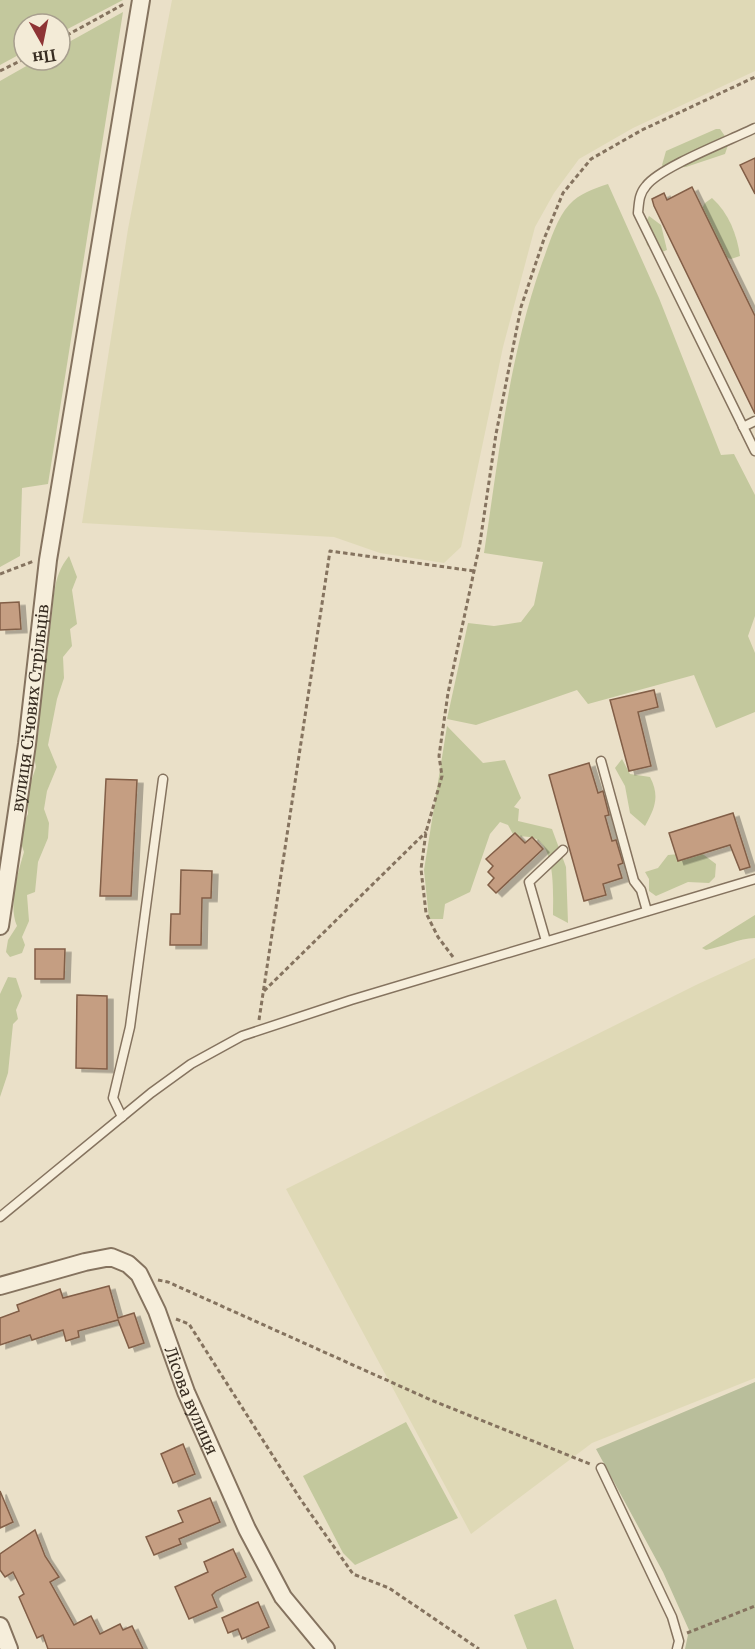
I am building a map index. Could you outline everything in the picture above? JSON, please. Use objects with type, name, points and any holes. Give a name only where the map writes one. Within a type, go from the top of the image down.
[{"type":"street","name":"вулиця Січових Стрільців","points":[[0,926],[27,744],[48,560],[136,1]]},
{"type":"street","name":"Лісова вулиця","points":[[0,1286],[111,1257],[128,1264],[141,1278],[157,1311],[186,1392],[247,1529],[283,1597],[326,1649]]},
{"type":"street","points":[[0,1626],[9,1649]]},
{"type":"lane","points":[[755,128],[668,170],[647,184],[640,196],[638,213],[755,451]]},
{"type":"lane","points":[[743,427],[755,421]]},
{"type":"lane","points":[[601,761],[634,881],[641,890],[647,911]]},
{"type":"lane","points":[[122,1117],[113,1098],[130,1027],[163,779]]},
{"type":"lane","points":[[546,941],[529,882],[563,850]]},
{"type":"lane","points":[[0,1217],[191,1064],[257,1031],[755,879]]},
{"type":"lane","points":[[601,1468],[672,1617],[677,1636],[677,1649]]},
{"type":"path","points":[[72,33],[136,1]]},
{"type":"path","points":[[460,968],[438,938],[426,913],[421,869],[426,832],[442,776],[439,756],[447,693],[474,571],[521,307],[563,193],[591,159],[642,130],[755,76]]},
{"type":"path","points":[[257,1031],[330,551],[474,571]]},
{"type":"path","points":[[0,574],[27,562],[48,560]]},
{"type":"path","points":[[263,993],[426,832]]},
{"type":"path","points":[[141,1278],[168,1282],[431,1400],[601,1468]]},
{"type":"path","points":[[157,1311],[189,1324],[301,1500],[353,1574],[389,1588],[479,1649]]},
{"type":"path","points":[[677,1636],[755,1606]]},
{"type":"shaded area","points":[[172,0],[755,0],[755,71],[633,128],[579,159],[554,193],[535,227],[503,347],[461,547],[444,563],[380,553],[334,537],[82,523],[128,229]]},
{"type":"shaded area","points":[[755,958],[755,1378],[592,1443],[471,1534],[286,1189],[698,984]]},
{"type":"green space","points":[[0,0],[123,0],[72,27],[72,12],[12,12],[12,58],[0,65]]},
{"type":"green space","points":[[123,12],[48,484],[22,488],[20,556],[0,567],[0,81],[16,72],[72,72],[72,40]]},
{"type":"green space","points":[[720,129],[729,142],[725,154],[686,167],[664,169],[662,165],[666,151]]},
{"type":"green space","points":[[608,184],[659,298],[721,455],[734,454],[755,495],[755,616],[748,636],[755,653],[755,712],[716,728],[694,675],[588,704],[577,690],[476,725],[447,719],[468,623],[494,626],[521,622],[534,605],[543,562],[484,553],[506,406],[531,298],[557,225],[564,211],[578,197]]},
{"type":"green space","points":[[712,198],[723,210],[731,225],[740,256],[731,259],[718,254],[701,210]]},
{"type":"green space","points":[[649,216],[661,225],[667,250],[657,254],[647,245],[643,228]]},
{"type":"green space","points":[[69,556],[77,577],[72,590],[77,624],[70,629],[72,646],[63,657],[64,678],[57,699],[48,745],[57,767],[47,791],[44,809],[49,823],[48,838],[38,862],[35,892],[27,895],[29,921],[22,937],[25,945],[22,953],[10,957],[6,952],[8,940],[17,926],[13,909],[24,852],[18,834],[28,814],[28,791],[36,767],[32,747],[38,733],[38,700],[43,684],[43,662],[56,581]]},
{"type":"green space","points":[[447,726],[483,763],[505,760],[521,798],[514,807],[519,809],[518,821],[552,829],[566,867],[568,923],[553,915],[552,872],[550,861],[541,843],[532,837],[514,836],[508,825],[500,822],[490,834],[470,892],[445,904],[443,919],[429,919],[424,870]]},
{"type":"green space","points":[[622,759],[630,774],[650,777],[653,784],[655,802],[645,826],[630,813],[625,786],[615,768]]},
{"type":"green space","points":[[700,852],[716,864],[715,877],[709,883],[688,882],[656,896],[649,891],[649,879],[645,872],[658,868],[668,855]]},
{"type":"green space","points":[[755,915],[755,938],[743,939],[706,950],[702,948]]},
{"type":"green space","points":[[8,977],[16,978],[22,996],[16,1010],[18,1019],[13,1024],[8,1073],[0,1097],[0,994]]},
{"type":"green space","points":[[755,1382],[755,1649],[685,1649],[689,1630],[663,1572],[596,1449]]},
{"type":"green space","points":[[406,1422],[458,1518],[355,1565],[343,1553],[303,1476]]},
{"type":"green space","points":[[556,1599],[574,1649],[527,1649],[514,1615]]},
{"type":"building","points":[[755,158],[755,194],[740,165]]},
{"type":"building","points":[[692,187],[755,316],[755,414],[652,199],[664,193],[667,200]]},
{"type":"building","points":[[19,602],[21,629],[0,630],[0,603]]},
{"type":"building","points":[[654,690],[658,707],[638,712],[651,766],[629,771],[610,700]]},
{"type":"building","points":[[589,763],[598,793],[603,791],[609,815],[605,816],[612,841],[616,840],[623,863],[618,865],[622,878],[603,884],[606,895],[584,901],[549,775]]},
{"type":"building","points":[[106,779],[137,780],[131,896],[100,896]]},
{"type":"building","points":[[733,813],[750,867],[740,870],[730,845],[678,861],[669,833]]},
{"type":"building","points":[[515,833],[525,843],[532,837],[543,849],[496,893],[488,885],[494,878],[488,872],[493,866],[486,859]]},
{"type":"building","points":[[181,870],[212,871],[211,898],[202,898],[201,945],[170,945],[171,914],[180,914]]},
{"type":"building","points":[[35,949],[65,949],[64,979],[35,979]]},
{"type":"building","points":[[77,995],[107,996],[107,1069],[76,1068]]},
{"type":"building","points":[[109,1286],[118,1318],[134,1313],[144,1343],[129,1348],[118,1320],[78,1331],[79,1337],[66,1341],[63,1330],[32,1340],[30,1335],[0,1345],[0,1318],[19,1311],[17,1305],[60,1289],[63,1298]]},
{"type":"building","points":[[183,1444],[195,1474],[173,1483],[161,1454]]},
{"type":"building","points":[[0,1491],[13,1522],[0,1528]]},
{"type":"building","points":[[210,1498],[220,1522],[179,1539],[181,1544],[154,1555],[146,1537],[183,1522],[178,1511]]},
{"type":"building","points":[[35,1530],[45,1556],[59,1577],[50,1582],[74,1625],[91,1616],[100,1634],[120,1624],[123,1630],[132,1626],[143,1649],[48,1649],[43,1635],[37,1638],[19,1597],[24,1594],[13,1572],[5,1577],[0,1570],[0,1554]]},
{"type":"building","points":[[233,1549],[246,1577],[212,1595],[217,1607],[189,1619],[175,1587],[208,1572],[204,1562]]},
{"type":"building","points":[[258,1602],[269,1627],[242,1639],[238,1629],[228,1633],[222,1618]]}]
